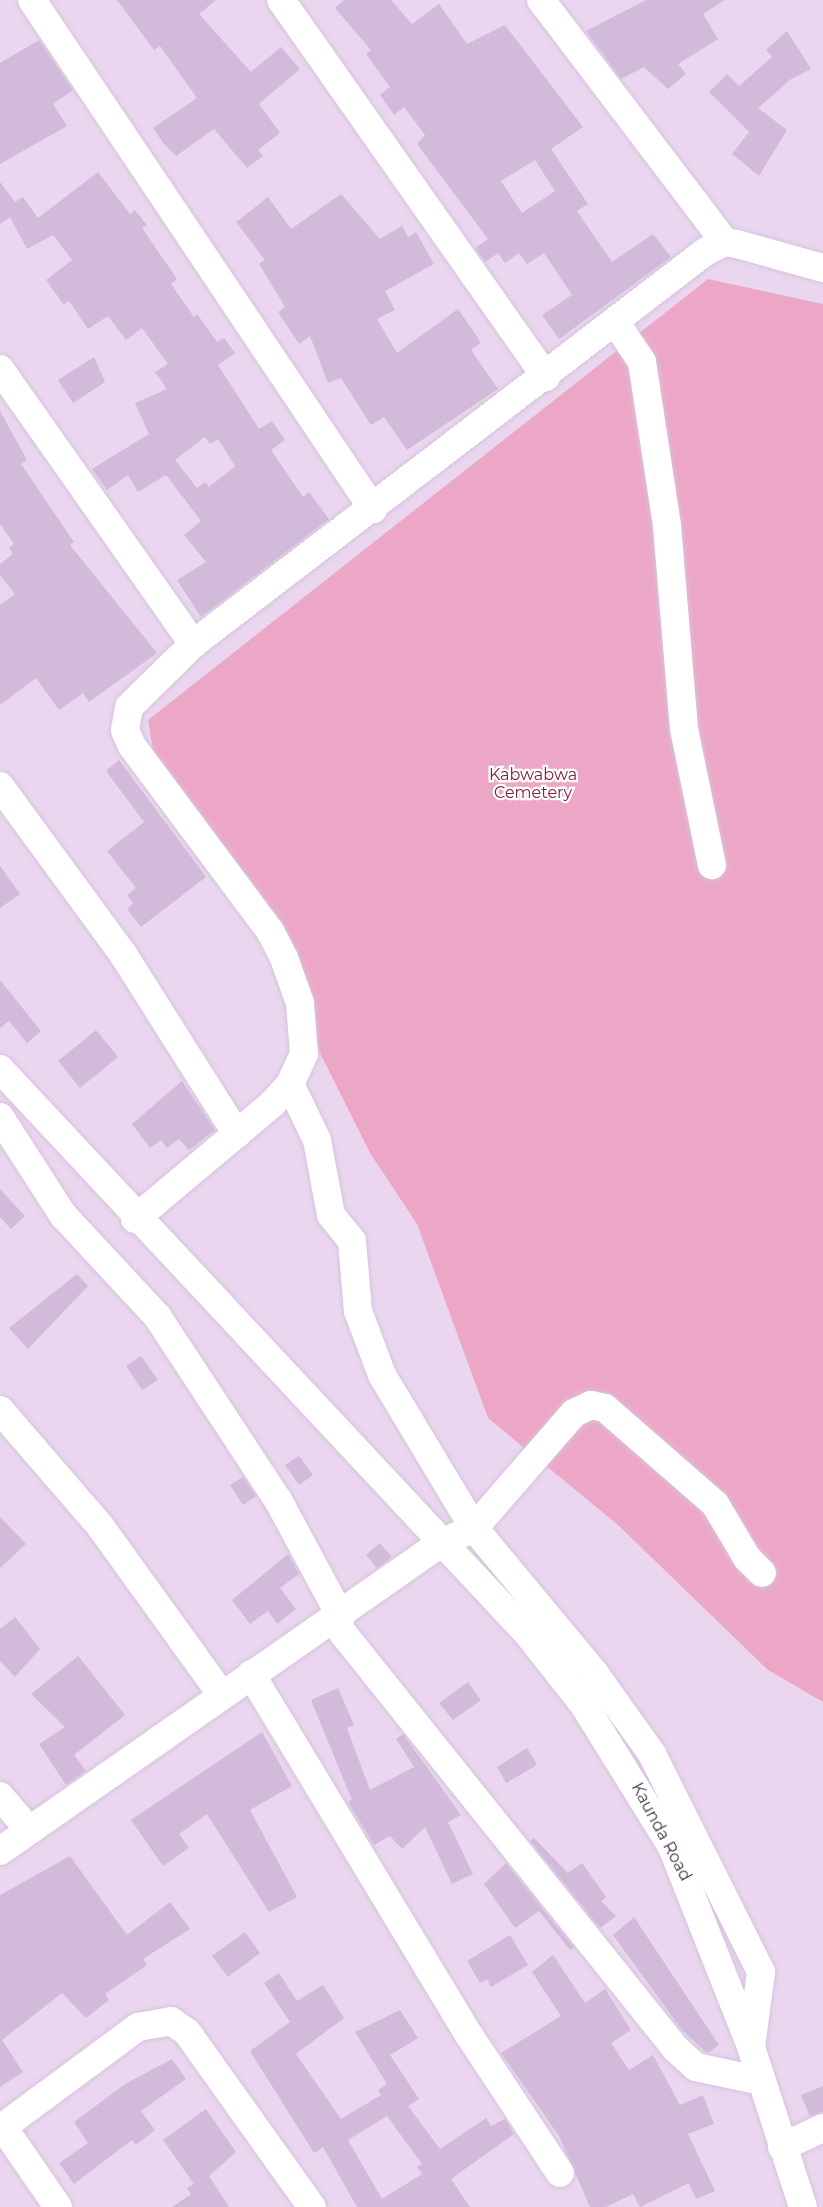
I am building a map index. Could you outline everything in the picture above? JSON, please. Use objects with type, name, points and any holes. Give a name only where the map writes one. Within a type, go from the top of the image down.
[{"type":"street","points":[[32,0],[373,509]]},
{"type":"street","points":[[281,0],[546,377]]},
{"type":"street","points":[[541,0],[724,242],[823,268]]},
{"type":"street","points":[[135,1219],[237,1134],[290,1084],[304,1054],[303,1020],[284,958],[125,730],[129,707],[193,644],[724,242]]},
{"type":"street","points":[[616,323],[642,362],[668,526],[684,729],[712,865]]},
{"type":"street","points":[[0,369],[193,644]]},
{"type":"street","points":[[0,786],[123,954],[237,1134]]},
{"type":"street","name":"Kaunda Road","points":[[0,1069],[135,1219],[528,1634],[633,1779],[672,1847],[751,2047],[803,2207]]},
{"type":"street","points":[[290,1084],[317,1140],[331,1215],[352,1241],[366,1341],[474,1528],[595,1674],[652,1754],[761,1971],[751,2047]]},
{"type":"street","points":[[0,1117],[63,1215],[157,1316],[278,1500],[338,1620],[676,2049],[696,2067],[762,2081]]},
{"type":"street","points":[[0,1851],[220,1694],[338,1620],[441,1543],[474,1528],[574,1413],[591,1405],[605,1408],[715,1504],[747,1558],[762,1573]]},
{"type":"street","points":[[0,1410],[100,1526],[220,1694]]},
{"type":"street","points":[[251,1674],[469,2035],[560,2173]]},
{"type":"street","points":[[0,1796],[29,1830]]},
{"type":"street","points":[[58,2207],[1,2128],[138,2027],[171,2022],[186,2032],[312,2207]]},
{"type":"street","points":[[782,2147],[823,2128]]},
{"type":"shaded area","points":[[0,0],[823,0],[823,2207],[0,2207]]},
{"type":"green space","name":"Kabwabwa Cemetery","points":[[708,279],[823,304],[823,1702],[768,1670],[618,1525],[488,1418],[417,1224],[370,1153],[313,1039],[301,961],[251,882],[157,774],[148,720]]},
{"type":"building","points":[[117,0],[216,0],[199,14],[251,72],[281,47],[300,69],[259,104],[280,133],[258,150],[263,156],[247,168],[214,129],[176,156],[164,144],[153,128],[197,98],[160,46],[154,50]]},
{"type":"building","points":[[344,0],[391,0],[412,24],[439,4],[467,44],[505,25],[583,127],[551,149],[588,204],[577,211],[612,262],[653,234],[671,257],[559,339],[542,315],[572,295],[544,253],[527,264],[519,253],[505,263],[498,253],[485,262],[475,248],[488,239],[417,144],[425,135],[404,107],[394,115],[380,95],[390,87],[366,54],[371,50],[335,8]],"holes":[[[535,160],[555,191],[522,213],[501,181]]]},
{"type":"building","points":[[646,0],[725,0],[703,14],[718,39],[678,64],[686,74],[668,89],[644,67],[621,79],[586,31]]},
{"type":"building","points":[[787,31],[811,69],[791,79],[758,108],[787,130],[759,176],[732,154],[749,132],[709,92],[727,74],[739,86],[772,57],[766,50]]},
{"type":"building","points":[[39,40],[73,90],[53,104],[67,126],[0,164],[0,63]]},
{"type":"building","points":[[98,172],[130,214],[135,210],[147,225],[142,228],[177,279],[171,284],[194,317],[197,314],[217,342],[224,338],[235,353],[218,365],[259,429],[272,421],[285,440],[271,450],[303,497],[309,492],[329,519],[201,617],[177,580],[206,562],[184,535],[201,521],[166,475],[138,492],[128,475],[107,490],[92,469],[149,434],[135,403],[167,389],[155,372],[168,364],[142,328],[126,340],[108,316],[88,329],[69,301],[64,305],[46,280],[72,260],[53,235],[27,249],[10,217],[0,224],[0,182],[15,202],[23,197],[38,218]],"holes":[[[205,437],[210,444],[218,439],[235,466],[209,487],[205,482],[197,488],[175,460]]]},
{"type":"building","points":[[341,194],[380,239],[402,226],[408,237],[416,232],[434,264],[385,291],[395,310],[377,319],[397,353],[458,309],[480,343],[471,350],[498,389],[407,450],[384,417],[371,425],[341,378],[328,383],[310,336],[299,344],[278,312],[285,307],[259,264],[265,260],[236,222],[268,197],[291,229]]},
{"type":"building","points":[[94,357],[105,382],[73,403],[58,380]]},
{"type":"building","points":[[0,411],[27,460],[21,464],[74,542],[70,545],[157,653],[89,702],[83,693],[59,710],[36,678],[0,705],[0,605],[15,594],[0,575],[0,564],[13,554],[9,548],[14,544],[0,524]]},
{"type":"building","points":[[119,760],[206,877],[141,927],[127,909],[133,903],[127,895],[136,888],[107,851],[144,822],[106,771]]},
{"type":"building","points":[[0,866],[20,894],[0,908]]},
{"type":"building","points":[[0,980],[41,1031],[27,1043],[9,1021],[0,1028]]},
{"type":"building","points":[[96,1030],[118,1057],[80,1088],[58,1061]]},
{"type":"building","points":[[182,1081],[215,1130],[189,1150],[179,1139],[167,1148],[161,1140],[150,1148],[132,1124]]},
{"type":"building","points":[[0,1189],[25,1216],[11,1229],[0,1217]]},
{"type":"building","points":[[77,1274],[88,1286],[28,1349],[9,1328]]},
{"type":"building","points":[[141,1356],[158,1380],[142,1390],[126,1366]]},
{"type":"building","points":[[299,1456],[313,1475],[299,1485],[285,1465]]},
{"type":"building","points":[[243,1477],[256,1496],[243,1505],[230,1485]]},
{"type":"building","points":[[0,1517],[26,1544],[0,1568]]},
{"type":"building","points":[[380,1543],[392,1557],[377,1568],[366,1555]]},
{"type":"building","points":[[288,1554],[299,1574],[280,1588],[296,1609],[277,1624],[268,1611],[250,1624],[232,1600]]},
{"type":"building","points":[[15,1617],[40,1649],[15,1677],[0,1661],[0,1629]]},
{"type":"building","points":[[78,1656],[125,1715],[74,1755],[86,1771],[66,1785],[39,1744],[65,1727],[31,1694]]},
{"type":"building","points":[[468,1682],[481,1700],[453,1720],[439,1703]]},
{"type":"building","points":[[338,1688],[354,1725],[347,1728],[370,1790],[414,1767],[396,1739],[403,1734],[461,1815],[448,1822],[473,1874],[452,1884],[425,1827],[402,1849],[390,1836],[374,1845],[348,1802],[352,1800],[311,1700]]},
{"type":"building","points":[[262,1732],[292,1786],[250,1810],[297,1897],[269,1912],[207,1814],[179,1834],[189,1848],[163,1866],[131,1820]]},
{"type":"building","points":[[527,1748],[537,1765],[506,1783],[497,1767]]},
{"type":"building","points":[[534,1838],[568,1873],[582,1863],[606,1897],[601,1901],[616,1916],[600,1928],[530,1841]]},
{"type":"building","points":[[70,1856],[127,1935],[170,1902],[190,1929],[143,1959],[147,1965],[105,1994],[109,2000],[86,2018],[62,1993],[2,2040],[23,2072],[0,2087],[0,1895]]},
{"type":"building","points":[[506,1863],[574,1948],[570,1950],[539,1911],[515,1928],[484,1884]]},
{"type":"building","points":[[634,1917],[719,2045],[707,2053],[682,2030],[613,1935]]},
{"type":"building","points":[[245,1932],[260,1953],[228,1977],[212,1956]]},
{"type":"building","points":[[510,1935],[528,1965],[491,1987],[487,1979],[480,1983],[467,1961]]},
{"type":"building","points":[[553,1955],[585,2003],[605,1989],[631,2030],[611,2043],[629,2070],[653,2055],[680,2105],[703,2095],[714,2124],[688,2134],[715,2191],[696,2199],[689,2183],[640,2207],[633,2194],[606,2207],[590,2207],[559,2136],[501,2053],[561,2016],[532,1972]]},
{"type":"building","points":[[279,1973],[297,2001],[323,1985],[344,2018],[296,2054],[341,2119],[381,2095],[378,2090],[387,2084],[355,2032],[400,2010],[418,2038],[390,2055],[419,2099],[408,2106],[440,2149],[486,2118],[491,2126],[505,2119],[514,2134],[451,2179],[470,2207],[357,2207],[323,2147],[314,2153],[250,2051],[290,2022],[264,1983]],"holes":[[[387,2116],[422,2164],[417,2167],[422,2174],[382,2199],[348,2140]]]},
{"type":"building","points":[[172,2059],[186,2079],[141,2111],[155,2130],[136,2145],[132,2140],[74,2184],[59,2163],[88,2143],[74,2122],[125,2084]]},
{"type":"building","points":[[823,2086],[823,2112],[810,2116],[801,2095]]},
{"type":"building","points":[[206,2109],[236,2152],[209,2176],[229,2207],[172,2207],[191,2194],[187,2188],[194,2184],[163,2140]]}]
